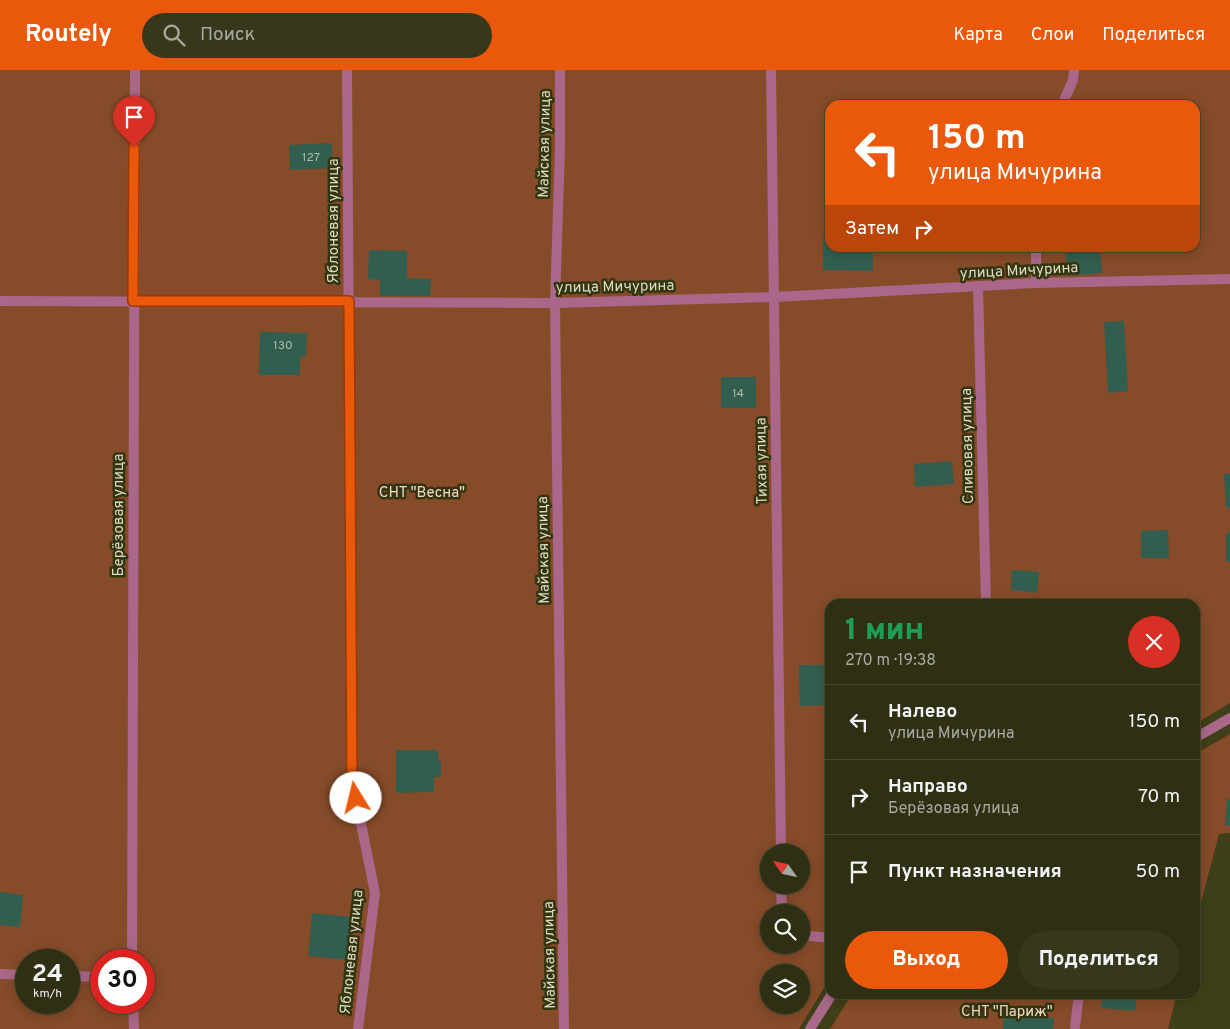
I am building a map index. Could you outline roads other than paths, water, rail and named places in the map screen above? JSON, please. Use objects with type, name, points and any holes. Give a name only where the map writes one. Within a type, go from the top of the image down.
[{"type":"street","name":"Берёзовая улица","points":[[132,949],[135,70]]},
{"type":"street","name":"Яблоневая улица","points":[[347,70],[352,779],[375,893],[358,1029]]},
{"type":"street","name":"Майская улица","points":[[560,70],[560,148],[555,303],[564,1029]]},
{"type":"street","name":"Тихая улица","points":[[771,70],[781,844]]},
{"type":"street","points":[[1064,100],[1073,80],[1074,70]]},
{"type":"street","points":[[1036,252],[1036,283]]},
{"type":"street","name":"улица Мичурина","points":[[0,301],[555,303],[774,298],[1036,283],[1230,279]]},
{"type":"street","name":"Сливовая улица","points":[[978,287],[986,599]]},
{"type":"street","points":[[1200,735],[1230,718]]},
{"type":"street","points":[[810,936],[825,937]]},
{"type":"street","points":[[0,974],[15,975]]},
{"type":"street","points":[[810,1029],[829,999]]},
{"type":"street","points":[[1075,1027],[1078,999]]},
{"type":"street","points":[[133,1014],[134,1029]]},
{"type":"park label","name":"СНТ \"Весна\"","points":[[422,492]]},
{"type":"park label","name":"СНТ \"Париж\"","points":[[1007,1011]]}]
